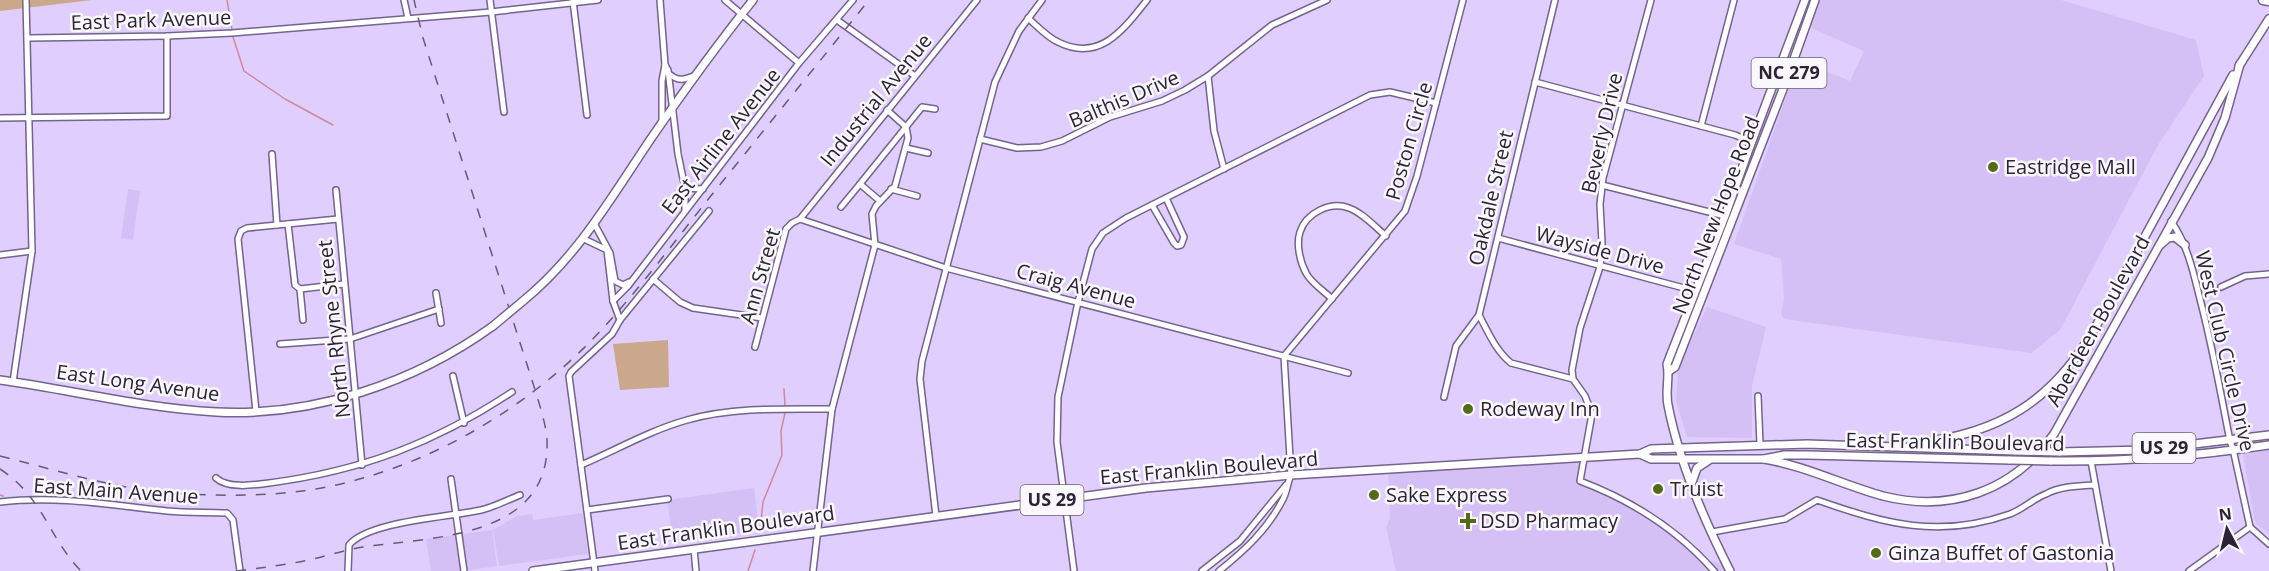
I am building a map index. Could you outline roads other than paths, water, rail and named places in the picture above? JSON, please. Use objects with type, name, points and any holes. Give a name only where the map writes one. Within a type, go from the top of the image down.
[{"type":"highway","points":[[2263,0],[2269,1]]},
{"type":"main road","name":"East Long Avenue","points":[[0,380],[179,409],[225,412],[308,405],[355,394],[422,369],[493,326],[523,301],[585,239],[673,106],[753,0]]},
{"type":"main road","name":"North New Hope Road","points":[[1680,448],[1667,402],[1668,360],[1725,216],[1805,0]]},
{"type":"main road","name":"North New Hope Road","points":[[1669,371],[1675,367],[1704,294],[1815,0]]},
{"type":"main road","name":"Aberdeen Boulevard","points":[[1887,446],[1948,440],[1983,429],[2026,406],[2060,377],[2095,328],[2240,64],[2269,19]]},
{"type":"main road","name":"Aberdeen Boulevard","points":[[1764,459],[1820,473],[1881,495],[1916,502],[1948,501],[1980,493],[2004,482],[2029,462],[2054,434],[2171,220],[2196,180],[2218,135],[2240,64]]},
{"type":"main road","points":[[2158,247],[2171,237],[2178,238],[2185,245]]},
{"type":"main road","points":[[1701,276],[1704,294]]},
{"type":"main road","name":"East Franklin Boulevard","points":[[533,571],[1146,488],[1291,475],[1640,454],[1651,449],[1760,444],[2059,452],[2134,451],[2269,435]]},
{"type":"main road","name":"East Franklin Boulevard","points":[[1640,454],[1651,459],[1764,459],[1784,455],[1807,455],[2091,461],[2147,459],[2269,445]]},
{"type":"main road","name":"NC 279","points":[[1680,448],[1712,532],[1730,571]]},
{"type":"main road","points":[[1692,482],[1694,473],[1700,465],[1713,458]]},
{"type":"street","points":[[13,382],[32,251],[31,116],[26,0]]},
{"type":"street","points":[[404,0],[408,18]]},
{"type":"street","points":[[490,0],[504,112]]},
{"type":"street","name":"East Park Avenue","points":[[29,38],[167,36],[491,12],[598,0]]},
{"type":"street","points":[[660,0],[665,65],[662,81],[662,124]]},
{"type":"street","points":[[725,0],[799,63]]},
{"type":"street","name":"East Airline Avenue","points":[[612,301],[632,281],[799,63],[853,0]]},
{"type":"street","name":"Industrial Avenue","points":[[800,219],[977,0]]},
{"type":"street","points":[[936,516],[920,379],[922,361],[1001,66],[1028,18],[1042,0]]},
{"type":"street","points":[[1028,18],[1059,43],[1078,48],[1093,47],[1114,37],[1147,0]]},
{"type":"street","name":"Balthis Drive","points":[[980,139],[1017,148],[1053,144],[1110,117],[1173,96],[1208,76],[1272,25],[1327,0]]},
{"type":"street","name":"Poston Circle","points":[[1284,356],[1386,236],[1408,205],[1463,0]]},
{"type":"street","name":"Oakdale Street","points":[[1444,397],[1456,346],[1479,315],[1555,0]]},
{"type":"street","name":"Beverly Drive","points":[[1573,379],[1577,338],[1600,267],[1602,185],[1650,0]]},
{"type":"street","points":[[1701,126],[1734,0]]},
{"type":"street","points":[[574,2],[587,116]]},
{"type":"street","points":[[837,20],[915,75]]},
{"type":"street","points":[[0,118],[167,116],[167,36]]},
{"type":"street","points":[[665,65],[669,74],[678,154],[685,188],[685,212]]},
{"type":"street","points":[[669,74],[680,80],[696,75]]},
{"type":"street","points":[[1208,76],[1214,131],[1224,169]]},
{"type":"street","points":[[662,81],[666,96],[673,106]]},
{"type":"street","points":[[1535,82],[1735,135],[1752,142]]},
{"type":"street","points":[[1074,571],[1057,442],[1057,408],[1078,302],[1092,249],[1099,237],[1114,224],[1370,95],[1390,92],[1436,103]]},
{"type":"street","points":[[841,207],[922,107],[935,109]]},
{"type":"street","points":[[813,571],[832,409],[875,245],[872,214],[880,201],[895,186],[908,138],[906,127],[888,110]]},
{"type":"street","points":[[906,148],[928,153]]},
{"type":"street","points":[[272,154],[277,225]]},
{"type":"street","points":[[860,184],[880,201]]},
{"type":"street","points":[[1602,185],[1725,216]]},
{"type":"street","points":[[685,188],[702,189]]},
{"type":"street","points":[[891,189],[917,196]]},
{"type":"street","name":"North Rhyne Street","points":[[336,190],[362,465]]},
{"type":"street","points":[[1152,205],[1174,243],[1177,246],[1181,245],[1184,237],[1166,198]]},
{"type":"street","points":[[1332,299],[1307,276],[1302,265],[1298,237],[1304,224],[1319,210],[1334,205],[1342,206],[1357,212],[1386,236]]},
{"type":"street","name":"East Airline Avenue","points":[[581,465],[569,376],[571,372],[612,334],[620,320],[709,212]]},
{"type":"street","points":[[256,411],[238,239],[241,231],[247,228],[338,219]]},
{"type":"street","name":"Craig Avenue","points":[[800,219],[946,268],[1348,373]]},
{"type":"street","name":"Ann Street","points":[[755,347],[786,229],[800,219]]},
{"type":"street","name":"West Club Circle Drive","points":[[2171,220],[2185,245],[2209,333],[2250,527]]},
{"type":"street","points":[[288,224],[295,285],[300,289],[344,284]]},
{"type":"street","points":[[595,225],[606,244],[612,301],[620,320]]},
{"type":"street","name":"Wayside Drive","points":[[1498,238],[1695,291]]},
{"type":"street","points":[[585,239],[610,253],[615,281],[623,285],[632,281]]},
{"type":"street","points":[[0,255],[32,251]]},
{"type":"street","points":[[2221,287],[2245,276],[2269,274]]},
{"type":"street","points":[[653,279],[680,302],[693,308],[762,318]]},
{"type":"street","points":[[300,289],[303,320]]},
{"type":"street","points":[[436,293],[441,323]]},
{"type":"street","points":[[280,344],[350,339],[439,309]]},
{"type":"street","points":[[1479,315],[1496,346],[1511,363],[1573,379],[1586,396],[1592,414],[1580,481],[1613,494],[1643,510],[1684,540],[1714,571]]},
{"type":"street","points":[[1202,571],[1252,529],[1275,496],[1286,485],[1291,475],[1284,356]]},
{"type":"street","points":[[453,376],[464,423]]},
{"type":"street","points":[[216,478],[220,482],[229,484],[263,484],[306,478],[362,465],[417,445],[464,423],[512,392]]},
{"type":"street","points":[[1758,396],[1760,444]]},
{"type":"street","points":[[595,571],[581,465],[672,425],[695,418],[734,412],[832,409]]},
{"type":"street","points":[[2091,461],[2111,571]]},
{"type":"street","points":[[451,478],[464,571]]},
{"type":"street","points":[[1219,571],[1249,546],[1265,528],[1283,500],[1286,485]]},
{"type":"street","points":[[1712,532],[1785,519],[1817,500],[1904,525],[1953,527],[1984,523],[2019,510],[2046,493],[2069,486],[2095,485]]},
{"type":"street","points":[[348,571],[349,545],[362,535],[415,521],[483,510],[520,495]]},
{"type":"street","name":"East Main Avenue","points":[[0,502],[44,499],[82,501],[230,515],[233,520],[240,571]]},
{"type":"street","points":[[587,510],[668,499]]},
{"type":"street","points":[[2189,571],[2250,527],[2269,544]]},
{"type":"street","points":[[694,549],[696,571]]},
{"type":"waterway","points":[[227,0],[232,30]]},
{"type":"waterway","points":[[233,37],[244,71],[285,99],[333,125]]},
{"type":"waterway","points":[[784,389],[785,406]]},
{"type":"waterway","points":[[760,531],[763,502],[782,455],[781,431],[785,413]]},
{"type":"waterway","points":[[748,571],[755,550]]},
{"type":"railway","points":[[236,571],[300,562],[363,547],[452,535],[482,527],[508,515],[530,497],[543,473],[547,440],[542,412],[423,38],[414,0]]},
{"type":"railway","points":[[0,456],[84,478],[148,491],[205,495],[260,495],[297,492],[353,481],[427,455],[463,437],[529,395],[560,370],[604,327],[649,275],[869,0]]},
{"type":"railway","points":[[0,469],[27,492],[61,545],[81,571]]},
{"type":"place","name":"Eastridge Mall","points":[[1993,167]]},
{"type":"place","name":"Rodeway Inn","points":[[1468,409]]},
{"type":"place","name":"Truist","points":[[1658,489]]},
{"type":"place","name":"Sake Express","points":[[1374,495]]},
{"type":"place","name":"DSD Pharmacy","points":[[1468,521]]},
{"type":"place","name":"Ginza Buffet of Gastonia","points":[[1876,553]]}]
